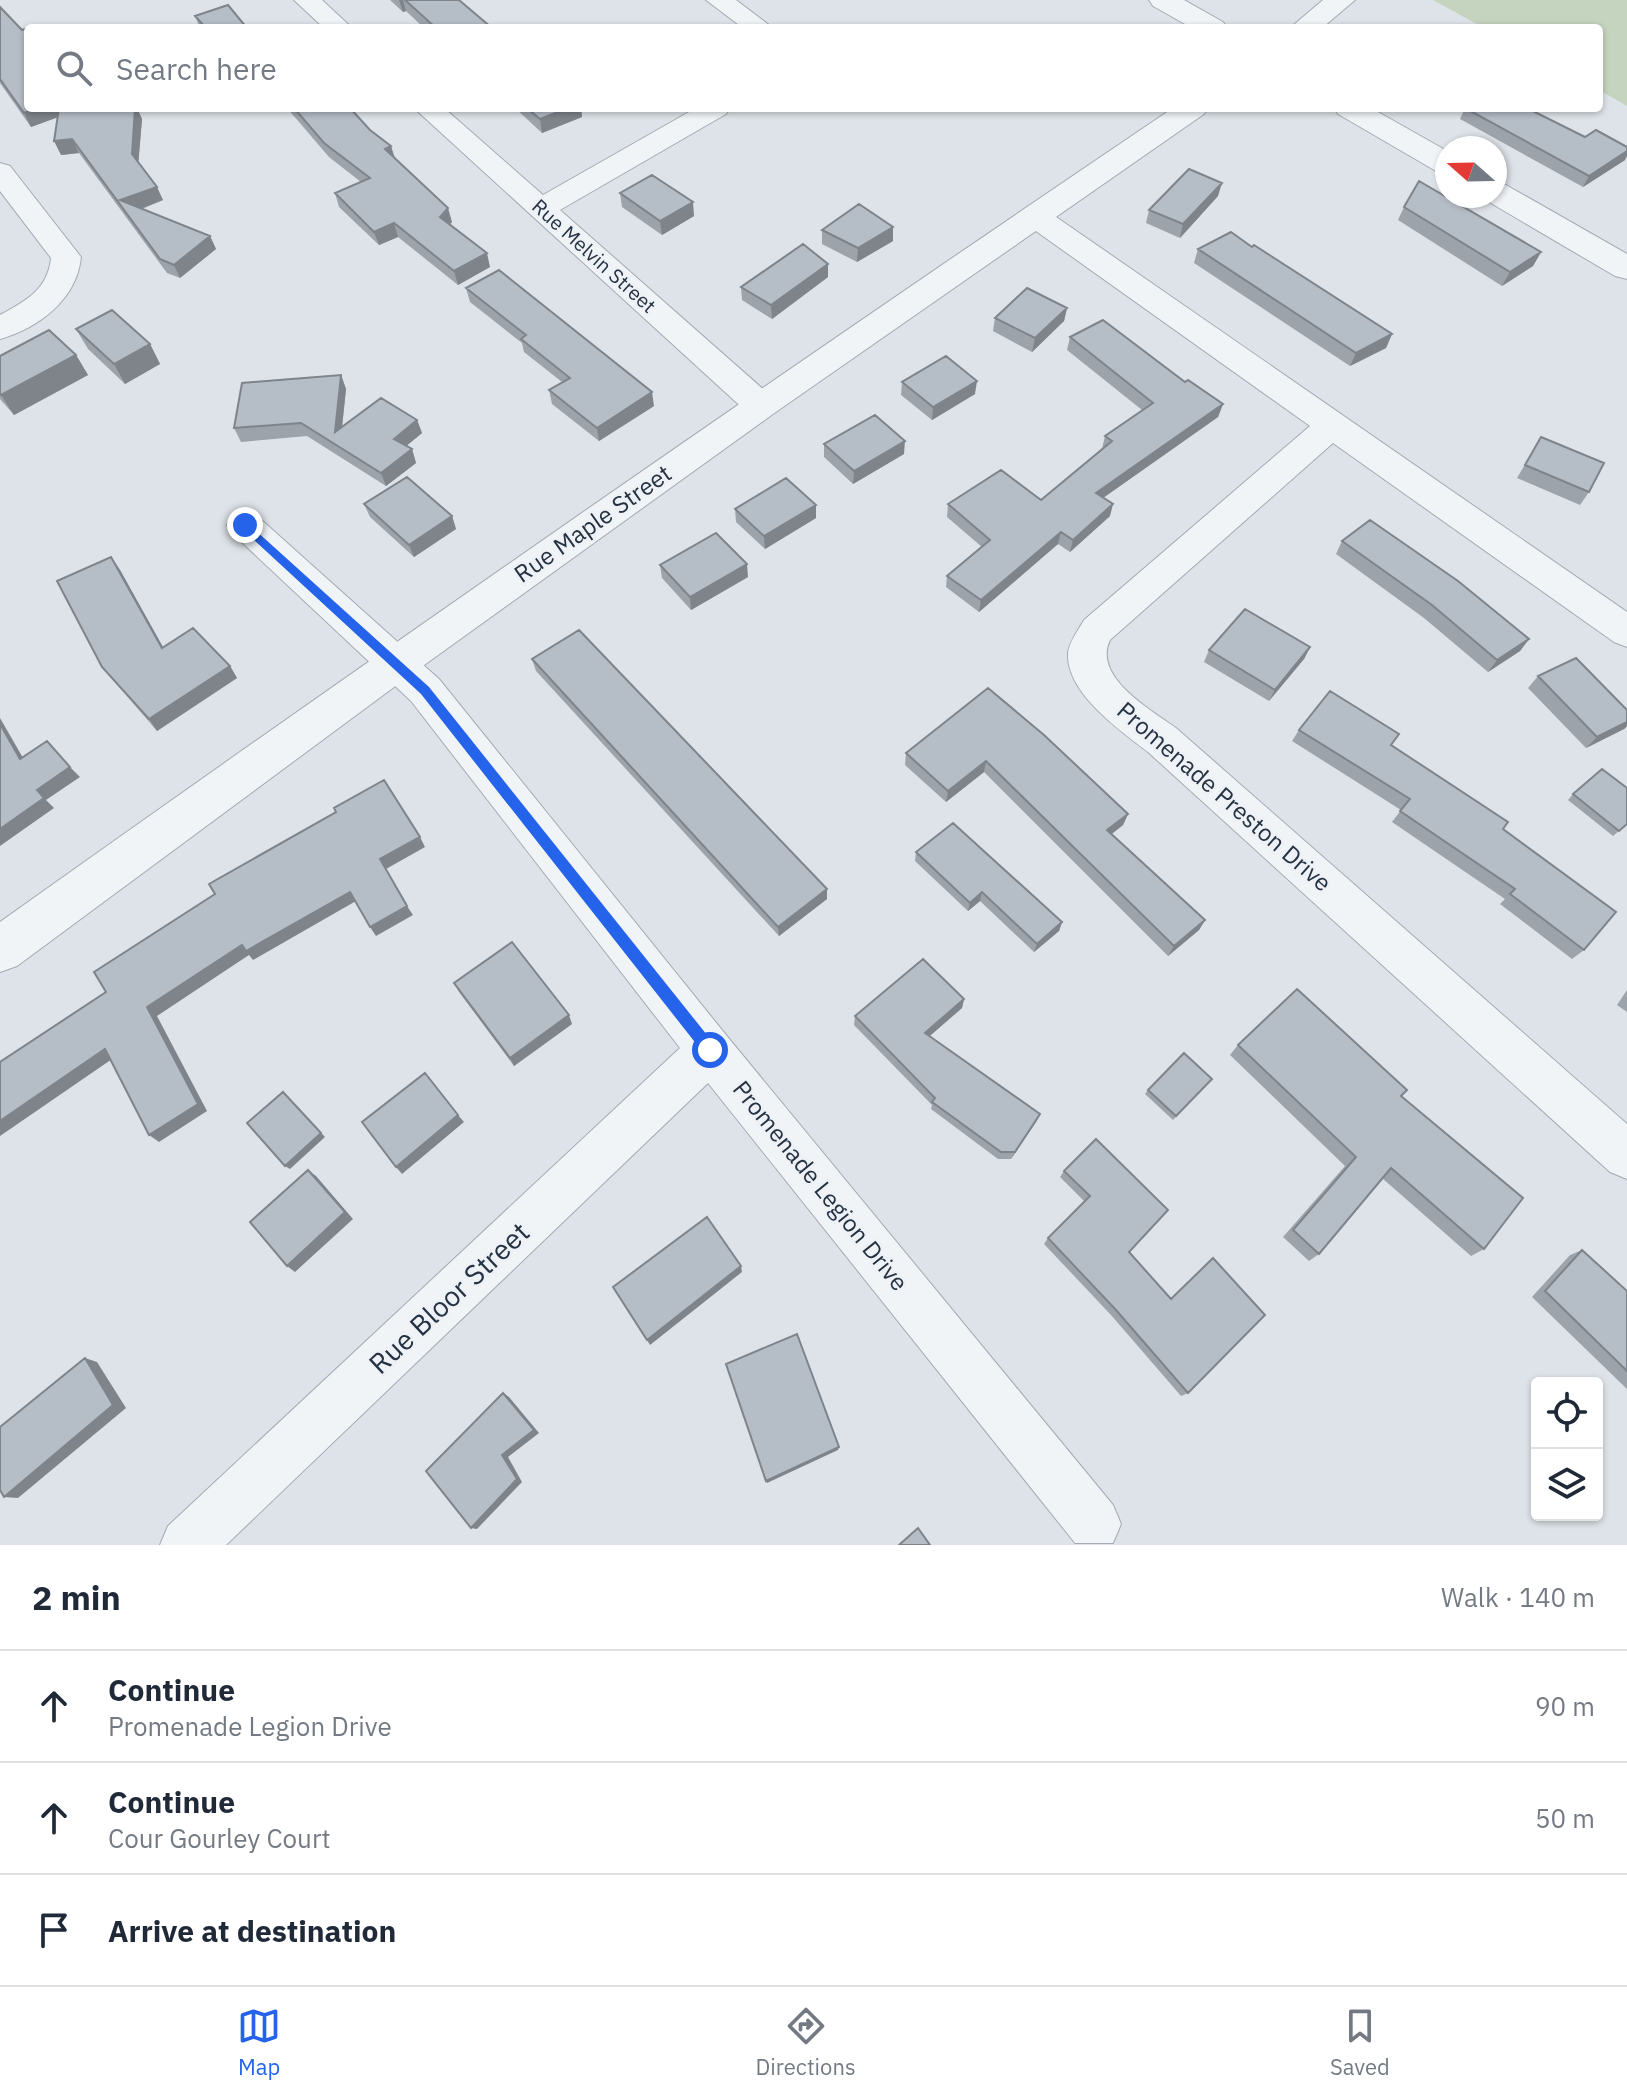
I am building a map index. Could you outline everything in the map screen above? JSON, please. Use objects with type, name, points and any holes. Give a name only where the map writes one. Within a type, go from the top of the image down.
[{"type":"street","points":[[307,0],[334,24]]},
{"type":"street","points":[[719,0],[754,24]]},
{"type":"street","points":[[1163,0],[1206,24]]},
{"type":"street","points":[[1309,24],[1341,0]]},
{"type":"street","name":"Rue Melvin Street","points":[[432,112],[760,405]]},
{"type":"street","points":[[541,209],[709,112]]},
{"type":"street","name":"Rue Maple Street","points":[[0,950],[394,664],[760,405],[1187,112]]},
{"type":"street","points":[[1356,112],[1435,157]]},
{"type":"street","points":[[0,172],[66,257],[67,273],[53,296],[0,328]]},
{"type":"street","points":[[1507,199],[1627,268]]},
{"type":"street","points":[[1036,217],[1627,632]]},
{"type":"street","name":"Promenade Preston Drive","points":[[1331,426],[1097,630],[1087,651],[1090,673],[1113,701],[1162,740],[1627,1155]]},
{"type":"street","name":"Promenade Legion Drive","points":[[245,525],[425,690],[710,1050],[1094,1524]]},
{"type":"street","name":"Rue Bloor Street","points":[[187,1545],[710,1050]]},
{"type":"green space","points":[[1433,0],[1627,0],[1627,106],[1603,92],[1603,24],[1477,24]]},
{"type":"building","points":[[405,0],[459,0],[487,24],[432,24]]},
{"type":"building","points":[[228,5],[244,24],[202,24],[195,16]]},
{"type":"building","points":[[0,7],[24,29],[24,112],[27,112],[24,113],[0,79]]},
{"type":"building","points":[[58,112],[135,112],[132,154],[157,187],[120,200],[210,236],[174,265],[160,259],[72,139],[54,141]]},
{"type":"building","points":[[297,112],[354,112],[391,146],[385,149],[448,208],[440,217],[487,253],[454,271],[394,223],[374,232],[335,193],[370,178],[324,143]]},
{"type":"building","points":[[532,112],[558,112],[540,119]]},
{"type":"building","points":[[1472,112],[1535,112],[1585,137],[1596,130],[1627,147],[1627,151],[1589,176]]},
{"type":"building","points":[[1189,169],[1222,183],[1183,224],[1149,210]]},
{"type":"building","points":[[652,175],[693,202],[660,221],[620,193]]},
{"type":"building","points":[[1419,181],[1435,190],[1435,208],[1465,208],[1541,252],[1510,272],[1404,207]]},
{"type":"building","points":[[859,204],[893,227],[858,248],[822,230]]},
{"type":"building","points":[[1231,232],[1392,334],[1356,353],[1198,249]]},
{"type":"building","points":[[803,244],[828,264],[771,305],[741,287]]},
{"type":"building","points":[[499,270],[652,392],[597,428],[549,390],[570,378],[521,339],[526,335],[466,288]]},
{"type":"building","points":[[1027,288],[1067,308],[1035,338],[995,318]]},
{"type":"building","points":[[112,310],[150,344],[114,364],[76,329]]},
{"type":"building","points":[[1103,320],[1185,382],[1188,380],[1223,404],[1096,493],[1113,504],[1073,540],[1061,532],[981,600],[947,576],[990,540],[948,504],[1001,470],[1041,500],[1112,441],[1105,436],[1153,403],[1070,337]]},
{"type":"building","points":[[49,330],[76,355],[1,395],[0,356]]},
{"type":"building","points":[[946,356],[977,381],[933,407],[902,382]]},
{"type":"building","points":[[341,375],[335,432],[381,398],[417,420],[394,439],[412,449],[381,473],[301,423],[234,428],[242,383]]},
{"type":"building","points":[[875,415],[905,441],[854,471],[824,444]]},
{"type":"building","points":[[1541,437],[1604,463],[1589,492],[1525,465]]},
{"type":"building","points":[[407,477],[452,516],[409,545],[364,504]]},
{"type":"building","points":[[786,478],[816,505],[764,536],[735,509]]},
{"type":"building","points":[[1370,520],[1458,581],[1529,639],[1497,660],[1432,605],[1342,541]]},
{"type":"building","points":[[716,533],[747,564],[690,597],[660,565]]},
{"type":"building","points":[[111,557],[162,648],[193,628],[230,666],[149,719],[102,667],[57,581]]},
{"type":"building","points":[[1245,609],[1310,647],[1275,690],[1209,650]]},
{"type":"building","points":[[579,630],[827,889],[778,927],[532,659]]},
{"type":"building","points":[[1576,658],[1627,710],[1627,722],[1597,737],[1538,676]]},
{"type":"building","points":[[988,688],[1044,735],[1128,814],[1107,830],[1205,920],[1174,946],[986,761],[948,791],[906,753]]},
{"type":"building","points":[[1330,691],[1399,734],[1391,745],[1508,822],[1503,829],[1616,912],[1584,950],[1510,894],[1515,889],[1400,811],[1410,799],[1299,730]]},
{"type":"building","points":[[0,724],[20,759],[47,741],[70,767],[37,790],[44,798],[0,829]]},
{"type":"building","points":[[1602,769],[1627,788],[1627,824],[1619,831],[1573,794]]},
{"type":"building","points":[[384,780],[420,837],[380,859],[407,906],[370,927],[350,892],[246,951],[242,945],[147,1007],[198,1104],[149,1135],[105,1049],[0,1121],[0,1062],[106,992],[94,972],[215,894],[209,884],[336,812],[334,808]]},
{"type":"building","points":[[953,823],[1062,922],[1037,944],[982,892],[970,903],[916,852]]},
{"type":"building","points":[[512,942],[569,1015],[510,1058],[454,983]]},
{"type":"building","points":[[923,959],[964,999],[925,1033],[1040,1114],[1015,1152],[1001,1152],[932,1102],[935,1098],[855,1016]]},
{"type":"building","points":[[1297,989],[1407,1090],[1401,1096],[1523,1198],[1484,1249],[1391,1168],[1319,1254],[1293,1230],[1356,1157],[1238,1045]]},
{"type":"building","points":[[1184,1053],[1212,1079],[1176,1116],[1148,1090]]},
{"type":"building","points":[[425,1073],[458,1115],[396,1167],[362,1122]]},
{"type":"building","points":[[283,1092],[321,1133],[285,1166],[247,1123]]},
{"type":"building","points":[[1096,1139],[1168,1210],[1129,1252],[1171,1299],[1213,1258],[1265,1315],[1188,1393],[1048,1238],[1090,1196],[1064,1171]]},
{"type":"building","points":[[308,1170],[345,1212],[287,1266],[250,1222]]},
{"type":"building","points":[[707,1217],[741,1266],[647,1340],[613,1287]]},
{"type":"building","points":[[1582,1250],[1627,1291],[1627,1371],[1545,1291]]},
{"type":"building","points":[[797,1334],[839,1447],[766,1481],[726,1364]]},
{"type":"building","points":[[85,1358],[113,1405],[4,1497],[0,1490],[0,1427]]},
{"type":"building","points":[[503,1393],[534,1430],[502,1455],[517,1479],[471,1528],[426,1471]]},
{"type":"building","points":[[918,1528],[930,1545],[899,1545]]},
{"type":"route","points":[[245,525],[425,690],[710,1050]]}]
